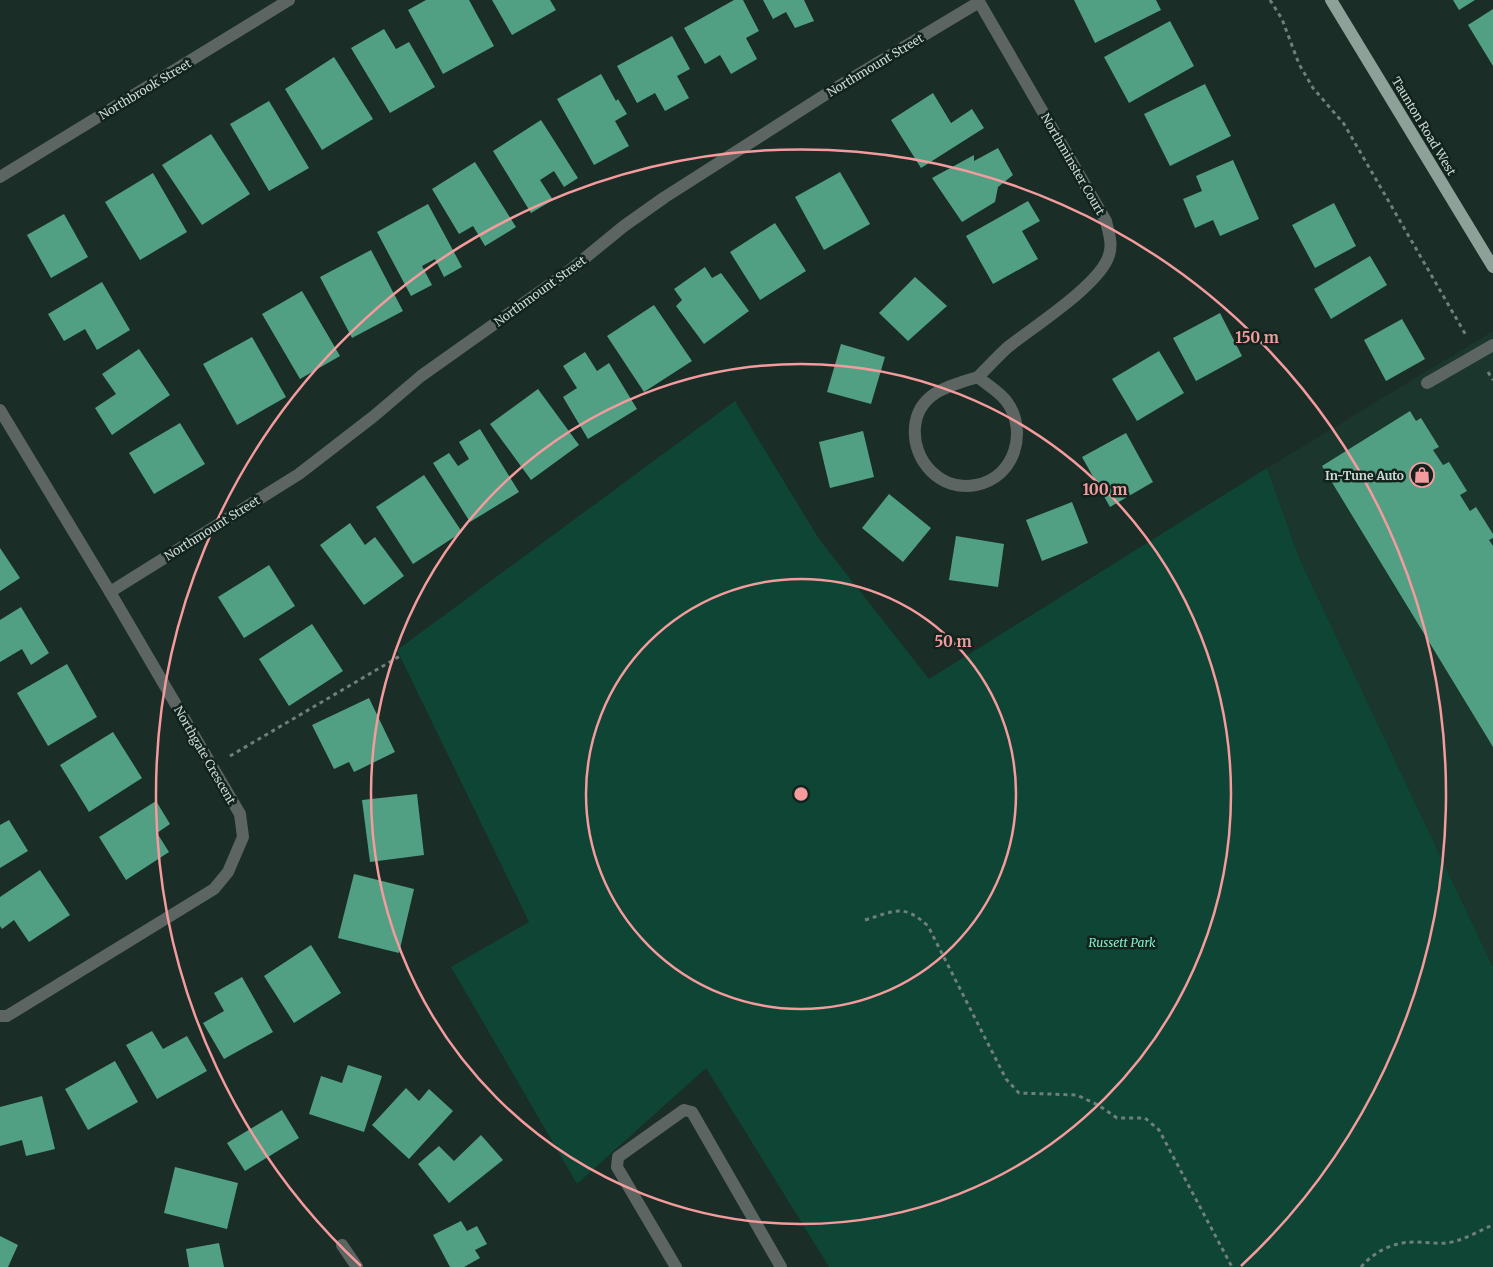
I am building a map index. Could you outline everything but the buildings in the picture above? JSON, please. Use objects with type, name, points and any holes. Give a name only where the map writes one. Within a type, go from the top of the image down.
[{"type":"main road","name":"Taunton Road West","points":[[1331,0],[1493,267]]},
{"type":"street","name":"Northbrook Street","points":[[0,177],[290,0]]},
{"type":"street","name":"Northminster Court","points":[[978,1],[1106,220],[1110,239],[1109,255],[1096,277],[1041,324],[1007,348],[978,377],[943,387],[930,396],[920,410],[915,425],[914,441],[919,457],[929,470],[941,480],[958,485],[976,485],[993,478],[1007,467],[1016,451],[1018,433],[1014,416],[1006,400],[978,377]]},
{"type":"street","name":"Northmount Street","points":[[110,592],[298,474],[374,416],[421,376],[569,271],[624,226],[666,197],[823,96],[978,1]]},
{"type":"street","points":[[1427,383],[1493,345]]},
{"type":"street","name":"Northgate Crescent","points":[[0,410],[110,592],[240,814],[243,837],[228,872],[214,889],[7,1016],[0,1016]]},
{"type":"street","points":[[676,1267],[617,1166],[618,1157],[684,1110],[692,1112],[781,1267]]},
{"type":"street","points":[[342,1246],[356,1267]]},
{"type":"path","points":[[1270,0],[1282,19],[1299,64],[1308,80],[1344,124],[1493,380]]},
{"type":"path","points":[[212,767],[400,656]]},
{"type":"path","points":[[865,920],[898,910],[915,914],[928,926],[1006,1079],[1019,1093],[1077,1095],[1098,1105],[1117,1118],[1145,1118],[1159,1130],[1232,1267]]},
{"type":"path","points":[[1360,1267],[1370,1256],[1393,1244],[1413,1242],[1446,1243],[1463,1239],[1493,1224]]},
{"type":"shaded area","points":[[1493,331],[1493,967],[1300,560],[1267,468]]},
{"type":"green space","name":"Russett Park","points":[[735,401],[819,539],[929,679],[1267,468],[1300,560],[1493,967],[1493,1267],[829,1267],[706,1068],[577,1184],[451,967],[529,922],[397,650]]},
{"type":"place","name":"In-Tune Auto","points":[[1422,475]]}]
